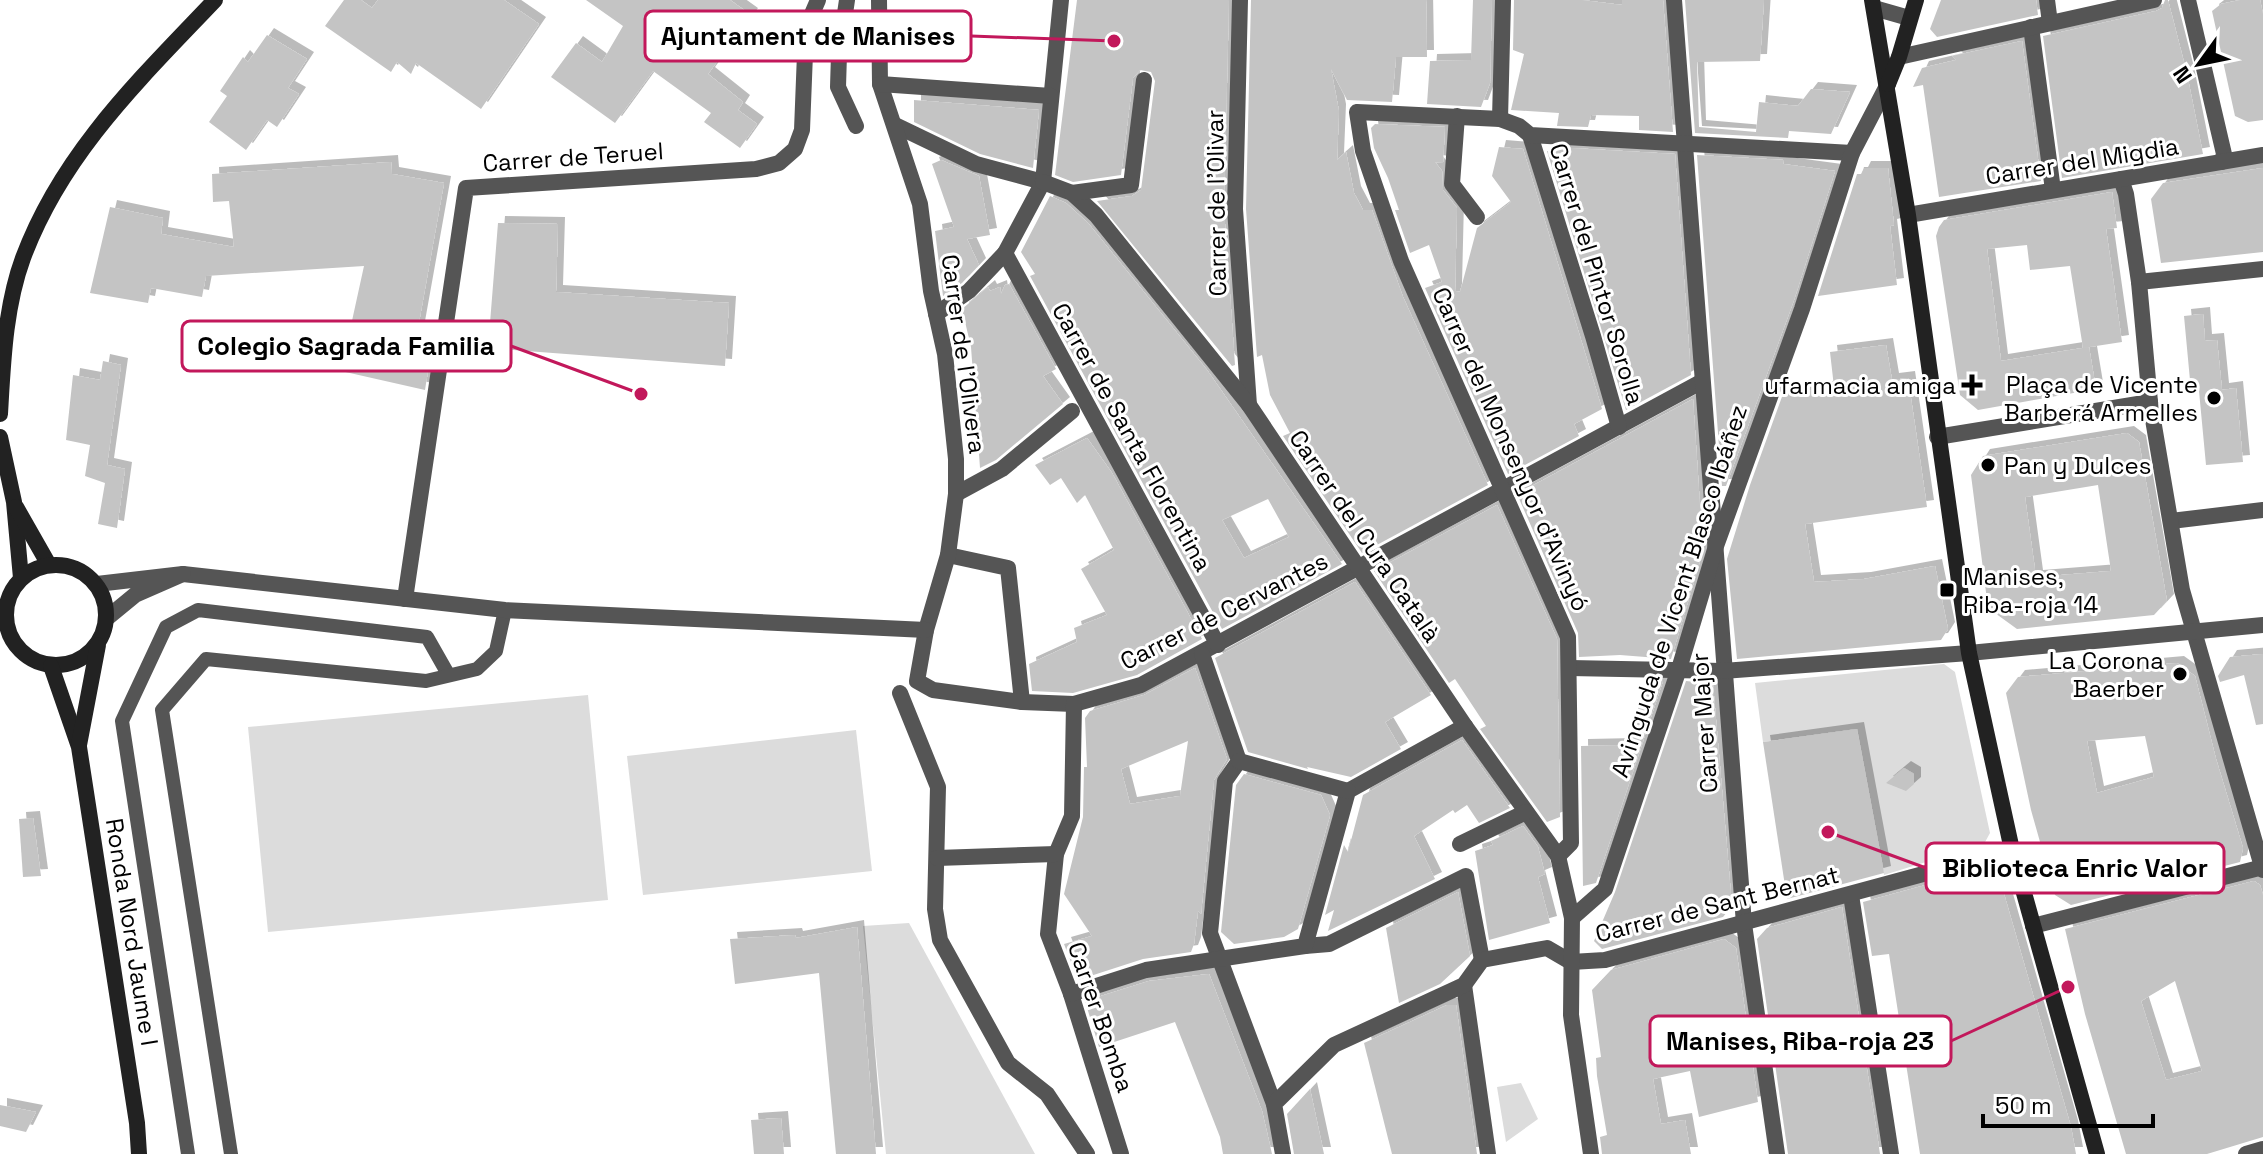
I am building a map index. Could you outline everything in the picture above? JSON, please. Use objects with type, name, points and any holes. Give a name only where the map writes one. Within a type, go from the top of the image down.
[{"type":"main road","points":[[0,414],[4,341],[22,260],[50,195],[121,100],[215,0]]},
{"type":"main road","name":"Avinguda de Vicent Blasco Ibáñez","points":[[1888,84],[1916,0]]},
{"type":"main road","points":[[1873,4],[1908,215],[1969,653],[2012,850],[2097,1154]]},
{"type":"main road","points":[[0,437],[14,502],[21,578]]},
{"type":"main road","points":[[14,502],[49,565]]},
{"type":"main road","points":[[49,565],[67,565],[83,572],[97,584],[105,600],[107,618],[98,645],[85,658],[69,665],[51,666],[26,656],[14,643],[7,627],[6,609],[11,592],[21,578],[32,570],[49,565]]},
{"type":"main road","name":"Ronda Nord Jaume I","points":[[79,747],[98,645]]},
{"type":"main road","name":"Ronda Nord Jaume I","points":[[51,666],[79,747],[137,1123],[139,1154]]},
{"type":"main road","name":"Ronda Nord Jaume I","points":[[137,1123],[149,1154]]},
{"type":"street","name":"Carrer de Teruel","points":[[405,599],[466,188],[756,169],[779,163],[795,149],[802,130],[806,28],[818,0]]},
{"type":"street","points":[[847,0],[839,54],[838,87],[856,126]]},
{"type":"street","name":"Carrer de l'Olivera","points":[[879,0],[880,84],[920,204],[931,291],[945,354],[956,459],[956,494],[948,555],[926,630],[917,681]]},
{"type":"street","points":[[936,314],[969,291],[1005,253],[1043,182],[1061,0]]},
{"type":"street","name":"Carrer de l'Olivar","points":[[1240,0],[1235,209],[1249,405]]},
{"type":"street","points":[[1500,119],[1503,0]]},
{"type":"street","name":"Carrer Major","points":[[1674,0],[1744,924],[1777,1154]]},
{"type":"street","points":[[2047,0],[2050,23]]},
{"type":"street","points":[[1899,57],[2154,0]]},
{"type":"street","points":[[2188,0],[2224,154],[2222,162]]},
{"type":"street","points":[[1873,4],[1909,18]]},
{"type":"street","points":[[2031,27],[2053,190]]},
{"type":"street","points":[[1072,193],[1131,185],[1144,80]]},
{"type":"street","points":[[880,84],[1051,104]]},
{"type":"street","name":"Avinguda de Vicent Blasco Ibáñez","points":[[1572,918],[1605,889],[1679,669],[1716,546],[1802,309],[1852,153],[1888,84]]},
{"type":"street","name":"Carrer del Monsenyor d'Avinyó","points":[[1457,116],[1357,112],[1363,151],[1401,261],[1568,637],[1571,843],[1558,856]]},
{"type":"street","points":[[1477,217],[1452,184],[1457,116],[1500,119],[1519,126],[1530,135],[1852,153]]},
{"type":"street","name":"Carrer del Cura Català","points":[[895,125],[976,164],[1072,193],[1096,215],[1249,405],[1465,726],[1558,856],[1572,918],[1571,1015],[1591,1154]]},
{"type":"street","name":"Carrer del Pintor Sorolla","points":[[1530,135],[1619,427]]},
{"type":"street","name":"Carrer del Migdia","points":[[1908,215],[2263,155]]},
{"type":"street","points":[[2033,926],[2263,868],[2182,590],[2150,402],[2139,282],[2121,179]]},
{"type":"street","name":"Carrer de Santa Florentina","points":[[1005,253],[1218,645]]},
{"type":"street","points":[[2139,282],[2263,269]]},
{"type":"street","name":"Carrer de Cervantes","points":[[917,681],[933,690],[1022,702],[1074,704],[1141,685],[1701,382]]},
{"type":"street","points":[[1937,437],[2150,402]]},
{"type":"street","points":[[956,494],[1002,469],[1072,411]]},
{"type":"street","points":[[2171,521],[2263,510]]},
{"type":"street","points":[[948,555],[1008,568],[1022,702]]},
{"type":"street","points":[[107,618],[135,595],[183,574]]},
{"type":"street","points":[[97,584],[183,574],[505,610],[926,630]]},
{"type":"street","points":[[1570,668],[1723,671],[1969,653],[2263,625]]},
{"type":"street","points":[[1202,654],[1239,761]]},
{"type":"street","points":[[900,693],[938,787],[935,909],[940,940],[1008,1063],[1047,1094],[1087,1154]]},
{"type":"street","name":"Carrer Bomba","points":[[1074,704],[1072,816],[1056,854],[1048,934],[1071,994],[1121,1154]]},
{"type":"street","points":[[1239,761],[1348,791],[1465,726]]},
{"type":"street","points":[[1239,761],[1225,781],[1210,933],[1274,1104],[1283,1154]]},
{"type":"street","points":[[1305,946],[1348,791]]},
{"type":"street","points":[[1460,844],[1526,812]]},
{"type":"street","name":"Carrer de Sant Bernat","points":[[1571,962],[1605,960],[2012,850]]},
{"type":"street","points":[[937,858],[1056,854]]},
{"type":"street","points":[[1071,994],[1146,970],[1329,944],[1466,876],[1482,960]]},
{"type":"street","points":[[1851,895],[1891,1154]]},
{"type":"street","points":[[1274,1104],[1334,1045],[1464,985],[1482,960],[1547,948],[1571,962]]},
{"type":"street","points":[[1464,985],[1488,1154]]},
{"type":"street","points":[[2246,1154],[2263,1149]]},
{"type":"lane","points":[[188,1154],[122,721],[166,627],[198,610],[427,637],[448,674]]},
{"type":"lane","points":[[231,1154],[162,710],[206,659],[426,681],[477,669],[496,651],[505,610]]},
{"type":"shaded area","points":[[1944,664],[1955,672],[1990,833],[1984,844],[1884,875],[1857,730],[1763,742],[1755,683]]},
{"type":"shaded area","points":[[588,695],[608,900],[268,932],[248,727]]},
{"type":"shaded area","points":[[856,730],[872,871],[643,895],[627,756]]},
{"type":"shaded area","points":[[909,923],[1035,1154],[886,1154],[863,926]]},
{"type":"shaded area","points":[[1521,1083],[1538,1119],[1506,1142],[1497,1087]]},
{"type":"building","points":[[344,0],[361,0],[372,8],[378,0],[504,0],[539,24],[481,109],[416,63],[411,74],[397,62],[391,72],[325,26]]},
{"type":"building","points":[[586,0],[730,0],[751,15],[708,74],[743,102],[738,110],[757,124],[740,148],[704,122],[711,113],[653,71],[615,123],[551,77],[576,43],[602,62],[623,26]]},
{"type":"building","points":[[1077,0],[1229,0],[1224,209],[1235,365],[1232,366],[1097,201],[1132,196],[1141,190],[1155,81],[1151,72],[1140,70],[1133,78],[1121,175],[1073,182],[1055,175]]},
{"type":"building","points":[[1251,0],[1426,0],[1427,57],[1396,57],[1392,102],[1347,100],[1331,69],[1339,111],[1337,160],[1346,152],[1354,193],[1363,210],[1372,210],[1403,297],[1488,485],[1362,553],[1283,436],[1290,433],[1270,395],[1262,355],[1257,357],[1246,209]]},
{"type":"building","points":[[1473,0],[1492,0],[1490,83],[1481,107],[1427,104],[1430,61],[1471,60]]},
{"type":"building","points":[[1514,0],[1582,0],[1622,5],[1622,0],[1663,0],[1673,132],[1639,130],[1639,116],[1591,115],[1588,127],[1557,126],[1559,113],[1511,110],[1524,54],[1513,50]]},
{"type":"building","points":[[1685,0],[1764,0],[1760,61],[1697,62],[1699,127],[1756,132],[1759,102],[1798,106],[1811,89],[1850,92],[1831,134],[1789,131],[1788,138],[1695,133]]},
{"type":"building","points":[[1941,0],[2036,0],[2038,15],[1937,37],[1930,29]]},
{"type":"building","points":[[2168,0],[2187,74],[2203,154],[2062,178],[2043,36],[2156,11],[2162,8]]},
{"type":"building","points":[[2260,0],[2263,14],[2263,120],[2248,122],[2235,116],[2212,11],[2221,4]]},
{"type":"building","points":[[267,35],[307,59],[288,88],[299,94],[277,127],[267,120],[246,150],[209,122],[227,96],[220,91],[243,57],[248,62]]},
{"type":"building","points":[[2022,41],[2041,181],[1939,197],[1923,85],[1913,87],[1922,68],[1956,60],[1952,56]]},
{"type":"building","points":[[914,100],[1039,110],[1033,168],[980,154],[914,122]]},
{"type":"building","points":[[1375,124],[1445,127],[1443,163],[1435,162],[1442,171],[1443,190],[1457,208],[1455,291],[1460,292],[1477,228],[1511,202],[1492,176],[1499,147],[1523,149],[1602,409],[1574,424],[1579,436],[1508,474],[1425,288],[1442,282],[1429,245],[1410,253],[1395,210],[1399,210],[1374,148],[1371,128]]},
{"type":"building","points":[[1554,147],[1675,154],[1691,375],[1626,410],[1547,151],[1553,152]]},
{"type":"building","points":[[1697,155],[1784,160],[1783,164],[1835,171],[1794,300],[1726,486],[1722,486]]},
{"type":"building","points":[[941,160],[979,176],[990,235],[967,239],[979,265],[962,283],[943,296],[935,231],[954,227],[932,164]]},
{"type":"building","points":[[391,162],[392,174],[444,183],[411,367],[428,371],[425,390],[341,371],[364,266],[206,276],[202,297],[151,288],[148,303],[90,293],[110,207],[163,218],[161,234],[234,247],[229,201],[213,202],[212,174]]},
{"type":"building","points":[[1864,168],[1888,168],[1894,225],[1890,226],[1897,285],[1818,296],[1857,174],[1861,174]]},
{"type":"building","points":[[2263,168],[2263,252],[2161,263],[2151,199],[2163,183]]},
{"type":"building","points":[[2112,192],[2117,228],[2106,229],[2122,342],[2089,347],[2096,389],[1978,410],[1960,395],[1936,236],[1944,220]],"holes":[[[2027,245],[2030,270],[2070,266],[2083,348],[2001,361],[1987,249]]]},
{"type":"building","points":[[1050,196],[1066,203],[1088,223],[1207,370],[1342,564],[1222,629],[1030,276],[1035,274],[1021,252]],"holes":[[[1268,499],[1289,537],[1244,558],[1222,520]]]},
{"type":"building","points":[[498,223],[558,224],[556,292],[729,303],[725,366],[488,348]]},
{"type":"building","points":[[1009,284],[1056,369],[1043,376],[1063,404],[996,460],[980,468],[971,347],[962,309],[988,287],[990,291],[1000,287],[1001,294],[1005,285]]},
{"type":"building","points":[[2203,314],[2205,341],[2217,340],[2222,390],[2236,388],[2243,462],[2206,465],[2199,391],[2191,391],[2184,316]]},
{"type":"building","points":[[1886,345],[1892,380],[1908,378],[1927,507],[1805,524],[1814,582],[1864,579],[1935,566],[1948,629],[1941,640],[1737,659],[1727,559],[1783,394],[1834,387],[1830,352]]},
{"type":"building","points":[[103,361],[121,365],[107,465],[125,469],[117,528],[98,524],[105,483],[85,476],[90,445],[66,440],[73,375],[100,380]]},
{"type":"building","points":[[1693,399],[1703,551],[1671,659],[1620,655],[1579,657],[1578,633],[1517,494]]},
{"type":"building","points":[[2127,433],[2139,442],[2167,601],[2154,615],[2017,629],[1988,608],[1971,475],[1983,456]],"holes":[[[2098,485],[2111,571],[2036,577],[2025,497]]]},
{"type":"building","points":[[1087,438],[1112,473],[1202,639],[1137,675],[1073,693],[1032,691],[1029,664],[1077,642],[1074,628],[1107,615],[1081,569],[1114,550],[1085,495],[1077,503],[1061,478],[1050,485],[1035,465]]},
{"type":"building","points":[[1497,505],[1557,639],[1560,817],[1547,822],[1480,729],[1486,726],[1455,679],[1449,683],[1374,571]]},
{"type":"building","points":[[1355,582],[1431,695],[1385,722],[1401,749],[1351,777],[1248,752],[1215,658]]},
{"type":"building","points":[[2263,654],[2263,724],[2256,725],[2244,675],[2220,682],[2218,676],[2230,657]]},
{"type":"building","points":[[2177,663],[2195,676],[2243,848],[2240,862],[2071,905],[2055,895],[2031,810],[2006,693],[2018,677]],"holes":[[[2145,736],[2154,777],[2097,793],[2087,741]]]},
{"type":"building","points":[[1195,668],[1227,759],[1214,780],[1201,914],[1198,911],[1191,952],[1143,959],[1078,980],[1064,944],[1092,936],[1064,894],[1083,817],[1084,767],[1087,767],[1085,718],[1090,711],[1144,695]],"holes":[[[1188,741],[1180,796],[1130,804],[1121,769]]]},
{"type":"building","points":[[1646,680],[1663,681],[1596,883],[1583,886],[1581,746],[1628,745]]},
{"type":"building","points":[[1686,681],[1713,684],[1732,906],[1723,917],[1602,949],[1594,941],[1615,892]]},
{"type":"building","points":[[1857,729],[1884,873],[1787,899],[1763,742]]},
{"type":"building","points":[[1462,740],[1510,808],[1479,823],[1467,805],[1455,813],[1453,810],[1414,836],[1435,879],[1328,931],[1334,910],[1325,915],[1344,845],[1348,852],[1363,795]]},
{"type":"building","points":[[1904,768],[1914,774],[1914,784],[1906,791],[1886,783]]},
{"type":"building","points":[[1244,774],[1321,795],[1330,815],[1298,929],[1284,937],[1234,944],[1221,932],[1236,785]]},
{"type":"building","points":[[33,818],[41,876],[23,877],[19,819]]},
{"type":"building","points":[[1523,826],[1538,847],[1545,874],[1538,877],[1550,923],[1489,940],[1475,851],[1493,845],[1491,841]]},
{"type":"building","points":[[1996,866],[2071,1127],[2076,1154],[1920,1154],[1889,954],[1872,956],[1863,902]]},
{"type":"building","points":[[2254,881],[2260,885],[2263,895],[2263,1137],[2207,1154],[2126,1154],[2085,1014],[2065,929]],"holes":[[[2175,981],[2202,1071],[2166,1080],[2141,1001]]]},
{"type":"building","points":[[1458,892],[1470,956],[1440,984],[1399,1003],[1386,928]]},
{"type":"building","points":[[1842,907],[1880,1154],[1788,1154],[1757,939],[1767,928]]},
{"type":"building","points":[[857,927],[876,1154],[836,1154],[819,973],[735,984],[730,939],[795,935],[796,938]]},
{"type":"building","points":[[1724,939],[1736,948],[1758,1102],[1699,1117],[1690,1071],[1653,1079],[1661,1124],[1685,1120],[1691,1154],[1602,1154],[1600,1137],[1607,1135],[1597,1076],[1596,1058],[1601,1057],[1592,990],[1611,970]]},
{"type":"building","points":[[1209,974],[1262,1111],[1272,1154],[1223,1154],[1220,1137],[1175,1022],[1099,1047],[1085,1001],[1149,981]]},
{"type":"building","points":[[1447,1005],[1456,1005],[1477,1154],[1392,1154],[1364,1043]]},
{"type":"building","points":[[1310,1089],[1324,1154],[1294,1154],[1287,1114]]},
{"type":"building","points":[[0,1105],[36,1112],[26,1132],[0,1126]]},
{"type":"building","points":[[781,1118],[784,1154],[754,1154],[751,1120]]},
{"type":"place","name":"Ajuntament de Manises","points":[[1114,41]]},
{"type":"place","name":"ufarmacia amiga","points":[[1972,385]]},
{"type":"place","name":"Colegio Sagrada Familia","points":[[641,394]]},
{"type":"place","name":"Plaça de Vicente Barberá Armelles","points":[[2214,398]]},
{"type":"place","name":"Pan y Dulces","points":[[1988,465]]},
{"type":"place","name":"Manises, Riba-roja 14","points":[[1947,590]]},
{"type":"place","name":"La Corona Baerber","points":[[2180,674]]},
{"type":"place","name":"Biblioteca Enric Valor","points":[[1828,832]]},
{"type":"place","name":"Manises, Riba-roja 23","points":[[2068,987]]}]
